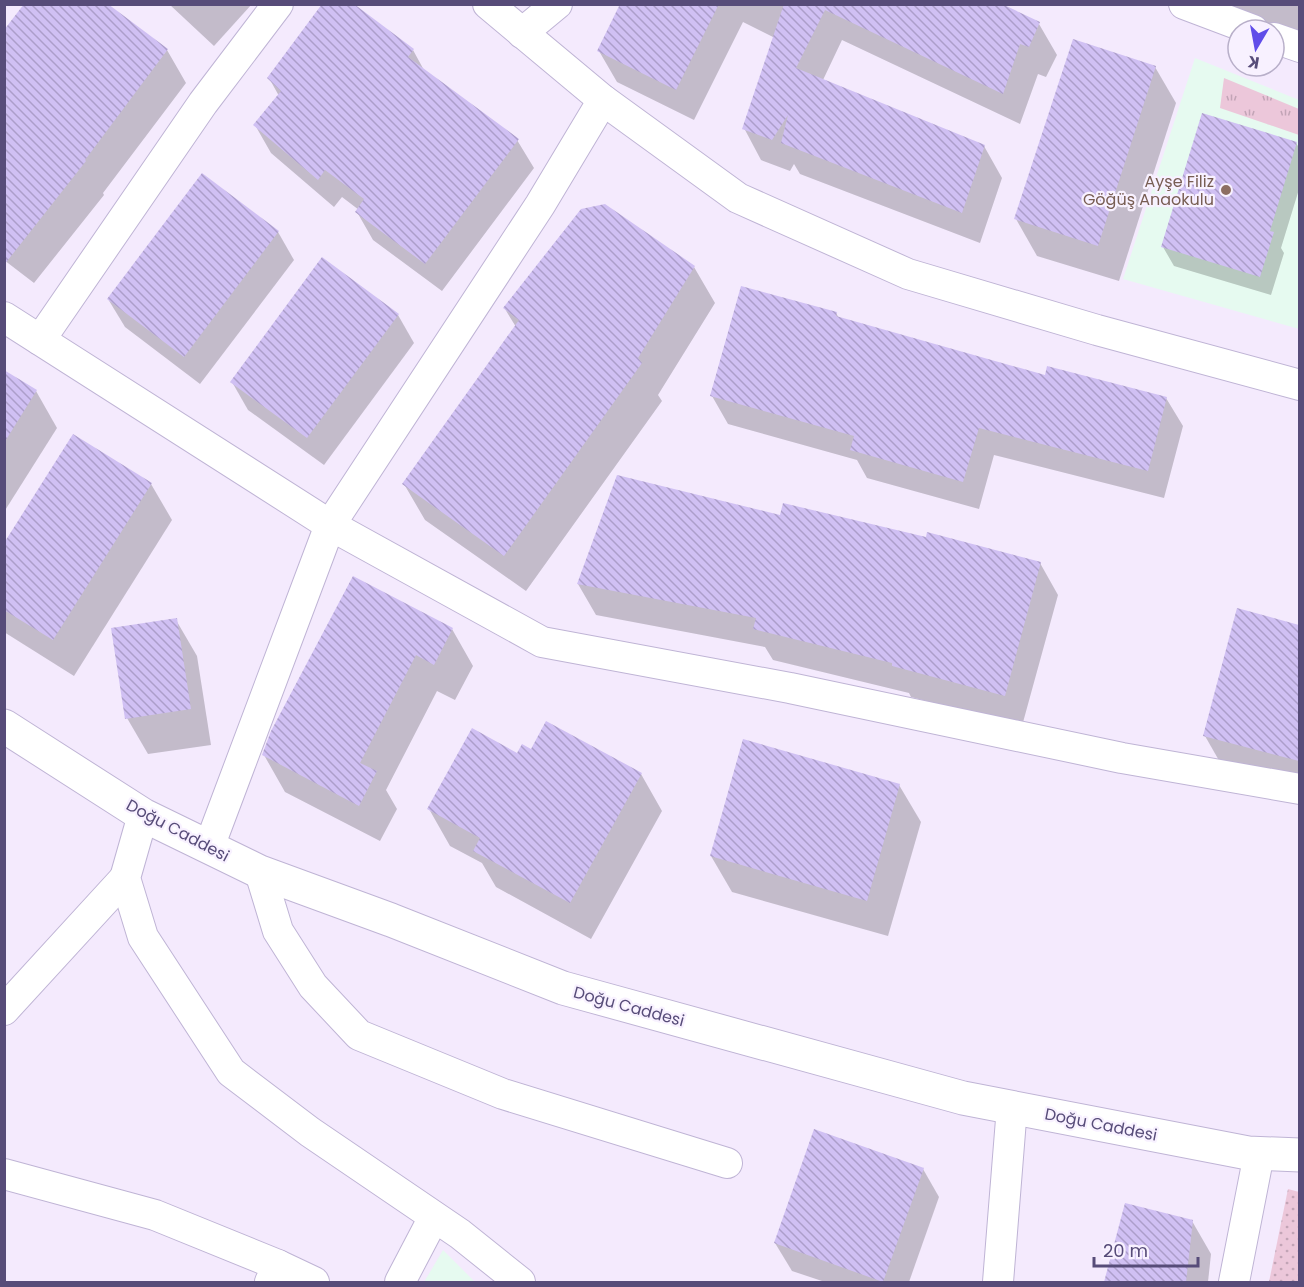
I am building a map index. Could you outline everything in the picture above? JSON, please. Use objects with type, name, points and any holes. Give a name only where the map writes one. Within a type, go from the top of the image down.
[{"type":"street","points":[[40,340],[203,102],[278,4]]},
{"type":"street","points":[[488,4],[603,100],[738,198],[908,274],[1097,330],[1299,385]]},
{"type":"street","points":[[522,33],[557,4]]},
{"type":"street","points":[[1184,4],[1226,20]]},
{"type":"street","points":[[209,847],[330,525],[540,205],[603,100]]},
{"type":"street","points":[[4,317],[330,525],[542,642],[790,688],[1122,758],[1299,789]]},
{"type":"street","name":"Doğu Caddesi","points":[[4,726],[143,815],[260,872],[391,920],[563,988],[963,1098],[1259,1154],[1299,1155]]},
{"type":"street","points":[[4,1010],[125,878],[143,815]]},
{"type":"street","points":[[260,872],[278,931],[313,986],[359,1035],[503,1094],[727,1163]]},
{"type":"street","points":[[125,878],[143,937],[231,1072],[310,1132],[460,1234],[520,1282]]},
{"type":"street","points":[[998,1282],[1012,1107]]},
{"type":"street","points":[[1234,1282],[1259,1154]]},
{"type":"street","points":[[4,1174],[155,1215],[274,1274],[314,1282]]},
{"type":"street","points":[[400,1282],[435,1217]]},
{"type":"shaded area","name":"Ayşe Filiz Göğüş Anaokulu","points":[[1195,58],[1226,71],[1226,78],[1245,78],[1299,100],[1299,329],[1123,279]]},
{"type":"shaded area","points":[[443,1250],[475,1282],[424,1282]]},
{"type":"green space","points":[[1224,78],[1299,109],[1299,135],[1220,108]]},
{"type":"green space","points":[[1288,1189],[1299,1192],[1299,1282],[1269,1282]]},
{"type":"building","points":[[24,4],[108,4],[168,49],[86,161],[4,265],[4,30]]},
{"type":"building","points":[[322,4],[354,4],[414,49],[408,57],[519,139],[425,264],[355,212],[364,199],[325,170],[318,180],[253,125],[281,91],[267,78]]},
{"type":"building","points":[[620,4],[719,4],[676,90],[597,51]]},
{"type":"building","points":[[784,4],[1002,4],[1040,22],[1029,47],[1020,44],[1003,94],[825,10],[796,68],[985,145],[962,213],[781,143],[788,115],[772,140],[742,129]]},
{"type":"building","points":[[1073,39],[1156,66],[1098,246],[1014,219]]},
{"type":"building","points":[[1202,113],[1297,142],[1270,231],[1274,232],[1260,277],[1161,247]]},
{"type":"building","points":[[202,173],[279,231],[184,357],[107,299]]},
{"type":"building","points":[[605,204],[695,266],[638,358],[642,363],[504,556],[402,484],[519,320],[503,308],[581,209]]},
{"type":"building","points":[[322,257],[399,314],[307,438],[230,382]]},
{"type":"building","points":[[741,286],[837,312],[836,316],[1045,375],[1047,366],[1167,397],[1148,471],[979,428],[963,482],[850,450],[854,436],[710,396]]},
{"type":"building","points":[[4,370],[37,390],[4,443]]},
{"type":"building","points":[[73,434],[152,483],[53,640],[4,610],[4,543]]},
{"type":"building","points":[[617,475],[780,515],[783,503],[926,537],[927,532],[1041,562],[1005,696],[892,666],[892,663],[753,629],[756,618],[577,584]]},
{"type":"building","points":[[353,576],[453,628],[434,665],[416,655],[360,763],[377,771],[359,806],[262,755],[271,731]]},
{"type":"building","points":[[1237,608],[1299,625],[1299,761],[1203,736]]},
{"type":"building","points":[[177,618],[191,709],[125,719],[111,628]]},
{"type":"building","points":[[546,721],[642,773],[570,903],[473,851],[480,838],[427,809],[472,728],[517,753],[522,744],[531,749]]},
{"type":"building","points":[[743,739],[900,784],[867,901],[710,856]]},
{"type":"building","points":[[814,1129],[924,1168],[883,1282],[774,1243]]},
{"type":"building","points":[[1125,1203],[1193,1220],[1186,1282],[1104,1282]]},
{"type":"place","name":"Ayşe Filiz Göğüş Anaokulu","points":[[1226,190]]}]
